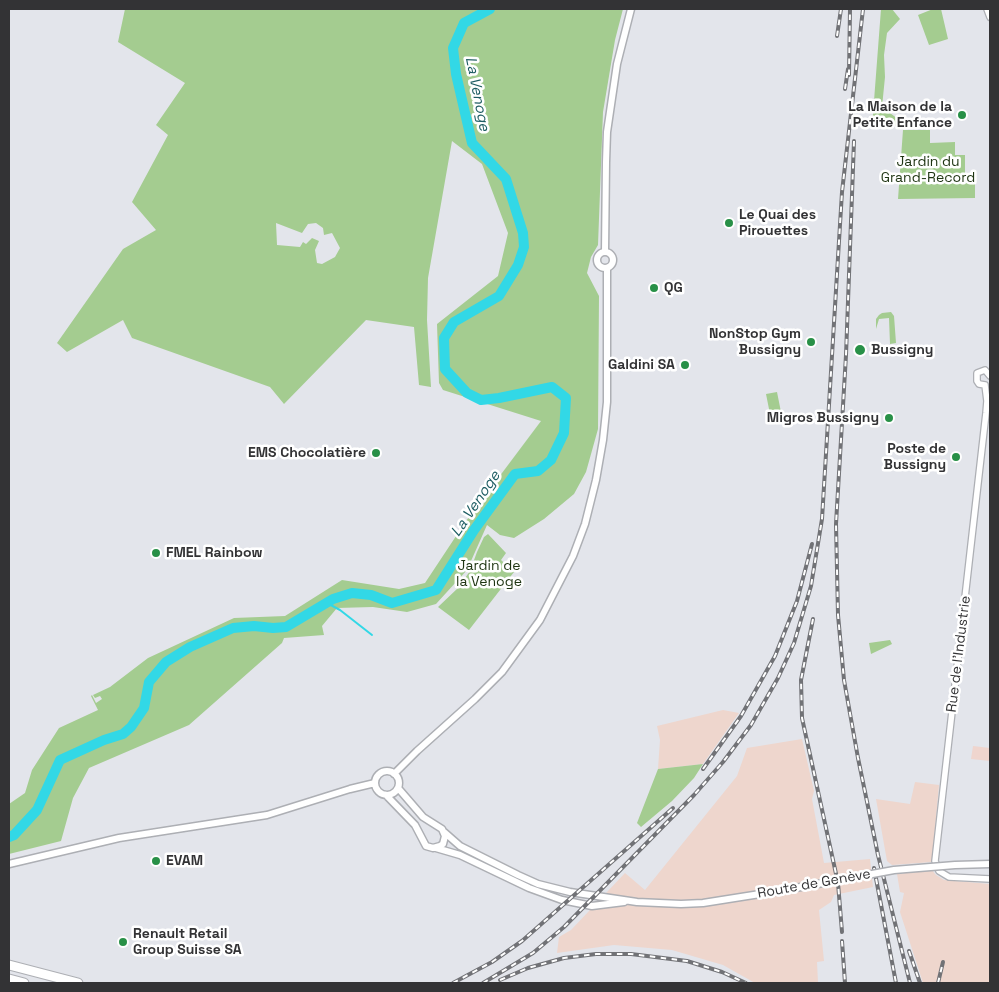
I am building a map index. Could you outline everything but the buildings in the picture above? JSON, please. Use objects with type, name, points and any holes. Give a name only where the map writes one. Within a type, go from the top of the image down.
[{"type":"highway","points":[[9,965],[78,983]]},
{"type":"highway","points":[[9,979],[24,983]]},
{"type":"main road","points":[[605,252],[607,132],[617,64],[630,9]]},
{"type":"main road","points":[[605,252],[613,258],[611,265],[606,268]]},
{"type":"main road","points":[[605,252],[599,256],[598,260],[602,267],[606,268]]},
{"type":"main road","points":[[394,774],[475,700],[502,672],[540,620],[573,556],[585,524],[596,480],[603,440],[607,402],[606,268]]},
{"type":"main road","points":[[386,795],[393,794],[398,788],[399,780],[394,774],[382,772],[377,777],[375,783],[377,790],[386,795],[415,825],[426,846],[436,848],[443,844],[444,832],[440,827],[433,825],[420,814],[398,788]]},
{"type":"main road","points":[[9,864],[134,836],[267,814],[375,783]]},
{"type":"main road","points":[[421,837],[424,830],[433,825]]},
{"type":"main road","name":"Route de Genève","points":[[444,832],[460,846],[538,884],[570,892],[637,902],[703,903],[894,870],[990,864]]},
{"type":"main road","name":"Route de Genève","points":[[436,848],[460,855],[529,888],[562,900],[592,906],[637,902]]},
{"type":"street","points":[[987,9],[990,17]]},
{"type":"street","name":"Rue de l'Industrie","points":[[990,374],[979,371],[976,376],[979,384],[985,385],[987,401],[986,420],[936,861],[939,871],[949,876],[990,879]]},
{"type":"street","points":[[985,385],[990,374]]},
{"type":"shaded area","points":[[723,710],[739,713],[703,764],[658,769],[660,740],[657,726]]},
{"type":"shaded area","points":[[802,739],[814,791],[812,799],[824,863],[870,859],[873,887],[834,895],[831,902],[819,910],[824,961],[817,962],[818,983],[755,983],[723,965],[672,950],[614,945],[557,953],[559,937],[571,930],[625,873],[645,890],[737,776],[747,748]]},
{"type":"shaded area","points":[[973,746],[990,748],[990,761],[971,759]]},
{"type":"shaded area","points":[[915,782],[939,785],[932,862],[892,865],[887,861],[876,799],[910,804]]},
{"type":"shaded area","points":[[932,870],[944,880],[990,884],[990,983],[923,983],[900,912],[904,893],[900,892],[897,874]]},
{"type":"green space","points":[[125,9],[623,9],[615,40],[603,112],[598,245],[591,257],[587,273],[599,296],[598,429],[586,472],[574,494],[544,519],[514,538],[500,535],[487,525],[467,570],[436,604],[407,612],[373,607],[337,608],[322,626],[324,635],[284,638],[282,643],[189,725],[89,768],[73,798],[61,841],[9,854],[9,804],[25,793],[32,770],[59,728],[98,710],[92,695],[96,703],[102,699],[100,696],[95,698],[93,695],[110,687],[148,658],[234,618],[285,616],[342,580],[399,589],[425,583],[466,521],[541,421],[443,390],[439,383],[437,324],[498,276],[508,233],[482,164],[452,141],[428,278],[427,320],[431,387],[419,385],[414,327],[366,320],[284,404],[270,387],[132,338],[123,320],[67,352],[57,343],[123,249],[156,230],[132,202],[168,135],[156,125],[185,83],[118,42]],"holes":[[[276,223],[302,233],[308,224],[316,223],[323,228],[324,235],[332,233],[340,248],[335,257],[322,264],[317,263],[315,250],[319,241],[312,238],[306,244],[303,242],[300,247],[277,245]]]},
{"type":"green space","points":[[881,9],[892,9],[900,19],[887,33],[884,55],[885,77],[882,107],[906,125],[872,127]]},
{"type":"green space","points":[[933,9],[941,9],[948,39],[929,45],[918,15]]},
{"type":"green space","name":"Jardin du Grand-Record","points":[[903,130],[930,130],[930,143],[955,142],[955,155],[965,155],[965,176],[975,176],[975,198],[898,199]]},
{"type":"green space","points":[[891,312],[894,316],[896,343],[890,344],[889,318],[879,319],[876,329],[876,319],[882,313]]},
{"type":"green space","points":[[777,392],[781,412],[770,414],[766,394]]},
{"type":"green space","name":"Jardin de la Venoge","points":[[488,534],[506,553],[501,560],[514,572],[469,630],[438,607],[458,588],[470,571],[484,537]]},
{"type":"green space","points":[[890,640],[892,644],[871,654],[869,643]]},
{"type":"green space","points":[[703,764],[694,778],[672,801],[641,827],[637,823],[658,769]]},
{"type":"waterway","name":"La Venoge","points":[[9,837],[14,835],[37,810],[60,760],[104,740],[123,734],[131,727],[144,708],[149,682],[166,662],[190,647],[233,628],[254,626],[286,627],[333,599],[352,593],[371,595],[392,603],[436,590],[474,530],[515,474],[538,471],[551,460],[564,433],[566,398],[552,387],[481,400],[467,393],[445,369],[444,338],[454,322],[499,296],[518,265],[524,247],[523,233],[506,179],[472,143],[456,74],[453,48],[464,23],[490,9]]},
{"type":"waterway","points":[[327,603],[340,610],[372,635]]},
{"type":"railway","points":[[837,36],[841,9]]},
{"type":"railway","points":[[849,75],[850,9]]},
{"type":"railway","points":[[483,983],[533,953],[564,927],[694,795],[723,762],[751,725],[778,678],[794,643],[811,586],[822,519],[842,192],[863,9]]},
{"type":"railway","points":[[845,89],[848,69]]},
{"type":"railway","points":[[854,141],[846,355],[836,524],[838,615],[844,680],[858,758],[878,855],[910,983]]},
{"type":"railway","points":[[703,769],[741,716],[775,656],[797,601],[812,544]]},
{"type":"railway","points":[[813,619],[801,680],[802,718],[838,883],[842,932]]},
{"type":"railway","points":[[453,983],[492,962],[522,941],[673,808]]},
{"type":"railway","points":[[874,868],[896,983]]},
{"type":"railway","points":[[842,941],[845,983]]},
{"type":"railway","points":[[909,951],[920,983]]},
{"type":"railway","points":[[500,980],[528,968],[564,958],[596,954],[631,954],[687,961],[722,972],[746,983]]},
{"type":"railway","points":[[938,983],[943,962]]},
{"type":"place","name":"La Maison de la Petite Enfance","points":[[962,115]]},
{"type":"place","name":"Le Quai des Pirouettes","points":[[729,223]]},
{"type":"place","name":"QG","points":[[654,288]]},
{"type":"place","name":"NonStop Gym Bussigny","points":[[811,342]]},
{"type":"place","name":"Bussigny","points":[[860,350]]},
{"type":"place","name":"Galdini SA","points":[[685,365]]},
{"type":"place","name":"Migros Bussigny","points":[[889,418]]},
{"type":"place","name":"EMS Chocolatière","points":[[376,453]]},
{"type":"place","name":"Poste de Bussigny","points":[[956,457]]},
{"type":"place","name":"FMEL Rainbow","points":[[156,553]]},
{"type":"place","name":"EVAM","points":[[156,861]]},
{"type":"place","name":"Renault Retail Group Suisse SA","points":[[123,942]]}]
